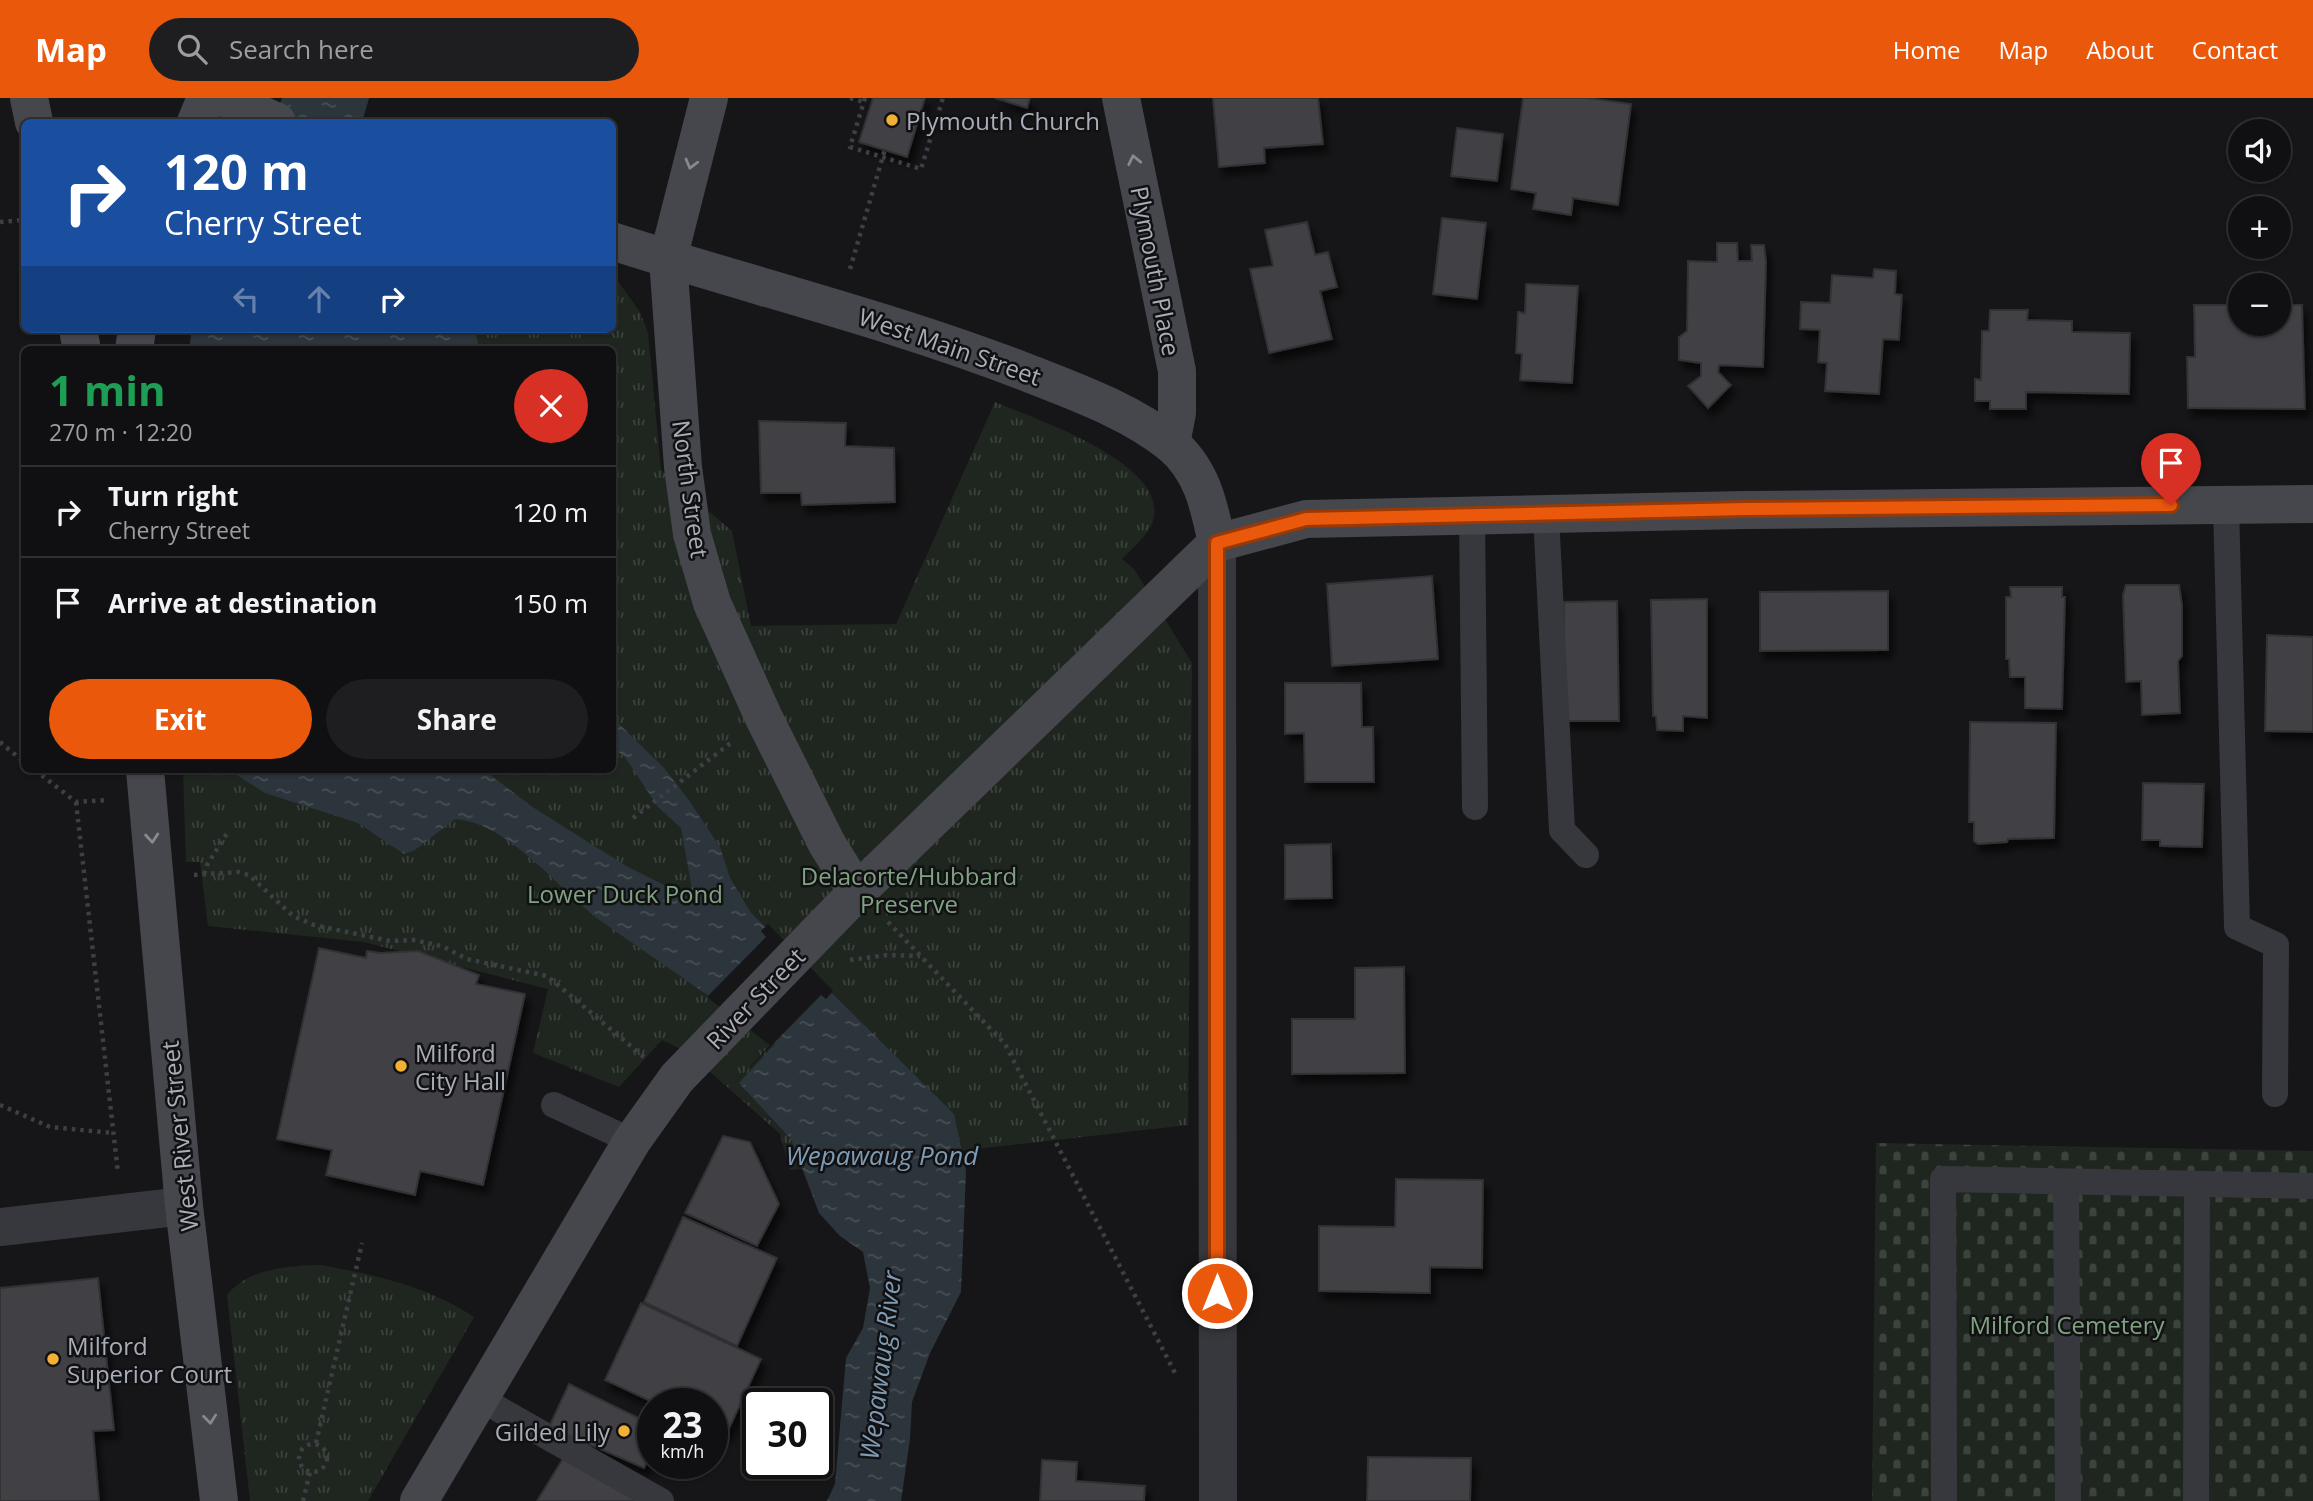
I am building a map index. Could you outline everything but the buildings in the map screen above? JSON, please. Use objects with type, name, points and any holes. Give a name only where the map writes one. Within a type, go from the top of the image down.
[{"type":"main road","points":[[29,98],[33,119]]},
{"type":"main road","points":[[197,119],[206,98]]},
{"type":"main road","points":[[225,98],[268,119]]},
{"type":"main road","name":"North Street","points":[[709,98],[668,259],[683,467],[692,534],[712,603],[764,718],[827,844],[857,892]]},
{"type":"main road","name":"Plymouth Place","points":[[1121,98],[1177,371],[1177,413],[1171,444]]},
{"type":"main road","name":"West Main Street","points":[[616,242],[838,307],[1001,363],[1107,406],[1171,444],[1192,467],[1205,490],[1217,543]]},
{"type":"main road","points":[[1217,543],[1306,519],[1745,509],[2313,505]]},
{"type":"main road","name":"River Street","points":[[419,1501],[632,1141],[663,1070],[815,936],[857,892],[1217,543]]},
{"type":"main road","name":"West River Street","points":[[145,773],[184,1206],[219,1501]]},
{"type":"street","points":[[1217,543],[1218,1501]]},
{"type":"street","points":[[0,1227],[184,1206]]},
{"type":"lane","points":[[2225,505],[2237,927],[2276,945],[2275,1094]]},
{"type":"lane","points":[[1472,515],[1475,807]]},
{"type":"lane","points":[[1546,515],[1562,830],[1586,855]]},
{"type":"lane","points":[[554,1105],[632,1141]]},
{"type":"lane","points":[[1944,1501],[1942,1179],[2313,1186]]},
{"type":"lane","points":[[2066,1182],[2067,1501]]},
{"type":"lane","points":[[2196,1501],[2197,1184]]},
{"type":"lane","points":[[479,1398],[661,1501]]},
{"type":"path","points":[[850,98],[865,100],[850,147],[921,169],[943,98]]},
{"type":"path","points":[[847,280],[885,149]]},
{"type":"path","points":[[0,222],[21,220]]},
{"type":"path","points":[[633,817],[764,718]]},
{"type":"path","points":[[0,742],[21,760]]},
{"type":"path","points":[[39,773],[76,802],[112,800]]},
{"type":"path","points":[[76,802],[119,1184]]},
{"type":"path","points":[[204,874],[206,865],[229,830]]},
{"type":"path","points":[[193,875],[238,872],[249,875],[293,916],[314,925],[390,941],[414,940],[432,944],[467,959],[547,976],[663,1070]]},
{"type":"path","points":[[888,922],[1005,1044],[1178,1380]]},
{"type":"path","points":[[850,960],[887,955],[921,956]]},
{"type":"path","points":[[0,1105],[50,1127],[113,1133]]},
{"type":"path","points":[[316,1443],[362,1242]]},
{"type":"path","points":[[316,1443],[323,1447],[327,1460],[323,1467],[310,1472],[299,1462],[298,1454],[309,1444],[316,1443]]},
{"type":"path","points":[[303,1501],[310,1472]]},
{"type":"green space","name":"Delacorte/Hubbard Preserve","points":[[616,278],[640,312],[648,333],[661,470],[732,531],[751,626],[896,624],[995,402],[1067,432],[1121,462],[1141,480],[1153,500],[1151,526],[1122,559],[1134,569],[1192,663],[1188,1125],[790,1170],[780,1134],[689,1053],[662,1040],[619,1087],[533,1053],[548,989],[364,942],[208,926],[200,862],[186,862],[183,773],[616,773],[616,346],[190,346],[191,333],[616,333]]},
{"type":"green space","name":"Milford Cemetery","points":[[1876,1143],[2313,1151],[2313,1501],[1872,1501]]},
{"type":"green space","points":[[321,1265],[381,1278],[419,1290],[474,1317],[368,1501],[250,1501],[227,1295],[246,1279],[270,1270]]},
{"type":"water","points":[[282,98],[369,98],[363,119],[275,119]]},
{"type":"water","points":[[191,333],[475,333],[479,346],[190,346]]},
{"type":"water","points":[[616,721],[664,768],[688,799],[720,847],[730,878],[751,913],[954,1114],[966,1171],[961,1292],[930,1353],[912,1402],[901,1501],[827,1501],[835,1484],[846,1358],[863,1328],[870,1288],[863,1252],[840,1236],[819,1213],[791,1139],[739,1083],[775,1044],[601,921],[533,860],[495,832],[475,823],[455,819],[415,850],[404,854],[358,823],[265,793],[234,773],[488,773],[531,806],[626,866],[694,900],[681,828],[658,807],[625,757],[616,750]]},
{"type":"pier","points":[[768,924],[833,991],[826,999],[821,995],[735,1083],[770,1045],[707,997],[766,937],[761,931]]},
{"type":"place","name":"Plymouth Church","points":[[892,120]]},
{"type":"place","name":"Milford City Hall","points":[[401,1066]]},
{"type":"place","name":"Milford Superior Court","points":[[53,1359]]},
{"type":"place","name":"Gilded Lily","points":[[624,1431]]},
{"type":"route","points":[[1217,1293],[1217,543],[1306,519],[1745,509],[2171,505]]},
{"type":"park label","name":"Lower Duck Pond","points":[[625,893]]},
{"type":"water label","name":"Wepawaug Pond","points":[[882,1155]]},
{"type":"water label","name":"Wepawaug River","points":[[880,1365]]}]
